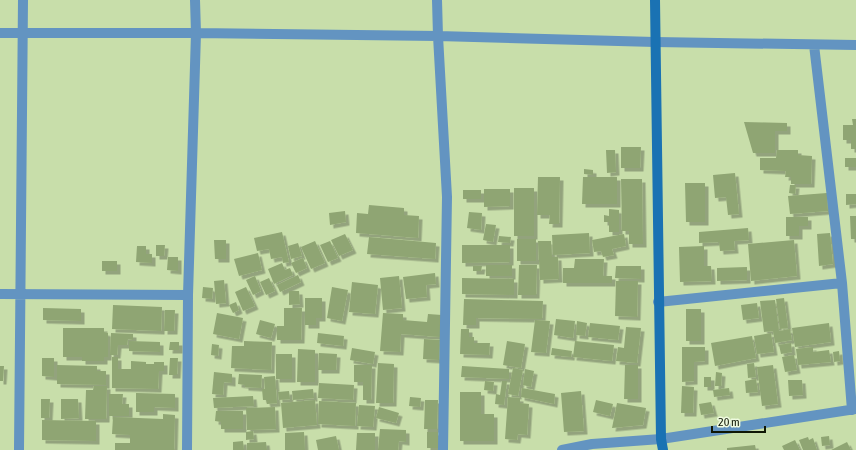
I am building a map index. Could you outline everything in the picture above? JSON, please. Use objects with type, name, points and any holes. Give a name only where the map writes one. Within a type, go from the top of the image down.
[{"type":"street","points":[[20,450],[24,34],[23,0]]},
{"type":"street","points":[[188,450],[188,295],[196,33],[195,0]]},
{"type":"street","points":[[437,0],[447,197],[443,450]]},
{"type":"street","points":[[654,0],[658,302],[661,439],[663,450]]},
{"type":"street","points":[[0,33],[196,33],[438,36],[655,42],[856,45]]},
{"type":"street","points":[[562,450],[592,444],[661,439],[854,410],[842,283],[814,45]]},
{"type":"street","points":[[658,302],[842,283]]},
{"type":"street","points":[[0,294],[188,295]]},
{"type":"building","points":[[852,119],[856,119],[856,149],[851,149],[851,140],[843,140],[843,125],[853,125]]},
{"type":"building","points":[[744,122],[787,123],[787,131],[775,131],[775,153],[753,153]]},
{"type":"building","points":[[621,147],[641,147],[640,168],[621,168]]},
{"type":"building","points":[[606,150],[615,150],[616,172],[607,173]]},
{"type":"building","points":[[777,150],[798,150],[798,155],[812,156],[811,184],[791,184],[791,177],[785,177],[786,171],[760,170],[760,158],[776,158]]},
{"type":"building","points":[[845,158],[856,158],[856,167],[845,167]]},
{"type":"building","points":[[584,169],[593,170],[593,175],[584,174]]},
{"type":"building","points":[[735,173],[739,214],[728,215],[726,197],[715,198],[713,175]]},
{"type":"building","points":[[538,177],[560,177],[559,224],[549,224],[550,215],[537,215]]},
{"type":"building","points":[[583,177],[617,177],[617,204],[582,204]]},
{"type":"building","points":[[621,179],[642,179],[643,244],[629,244],[629,231],[622,231]]},
{"type":"building","points":[[685,183],[705,183],[705,222],[686,222]]},
{"type":"building","points":[[790,185],[796,185],[795,194],[789,193]]},
{"type":"building","points":[[514,188],[534,188],[534,236],[514,236]]},
{"type":"building","points":[[484,189],[510,189],[510,206],[484,207]]},
{"type":"building","points":[[463,190],[481,190],[481,199],[463,199]]},
{"type":"building","points":[[827,193],[828,211],[790,214],[788,196]]},
{"type":"building","points":[[846,194],[856,194],[856,204],[846,205]]},
{"type":"building","points":[[369,205],[404,208],[404,215],[419,216],[418,238],[356,233],[357,213],[368,214]]},
{"type":"building","points":[[609,209],[619,210],[619,232],[609,232],[609,222],[604,222],[604,215],[609,216]]},
{"type":"building","points":[[345,211],[346,222],[330,225],[329,213]]},
{"type":"building","points":[[469,212],[482,213],[481,230],[467,228]]},
{"type":"building","points":[[850,216],[856,216],[856,239],[851,239]]},
{"type":"building","points":[[786,217],[808,217],[808,226],[799,226],[799,236],[786,236]]},
{"type":"building","points":[[486,224],[496,225],[493,242],[483,240]]},
{"type":"building","points":[[748,228],[749,240],[734,241],[735,250],[720,251],[719,242],[699,243],[699,232]]},
{"type":"building","points":[[282,232],[289,262],[283,263],[282,257],[271,259],[269,249],[257,251],[254,238]]},
{"type":"building","points":[[589,233],[590,253],[553,255],[552,235]]},
{"type":"building","points":[[830,233],[833,264],[819,266],[817,234]]},
{"type":"building","points":[[345,234],[353,250],[339,256],[331,240]]},
{"type":"building","points":[[624,234],[626,246],[612,249],[614,255],[603,257],[601,251],[594,252],[592,240]]},
{"type":"building","points":[[499,236],[511,237],[510,243],[498,242]]},
{"type":"building","points":[[369,237],[436,243],[435,259],[367,254]]},
{"type":"building","points":[[517,239],[536,239],[536,261],[517,261]]},
{"type":"building","points":[[214,240],[226,240],[226,259],[215,259]]},
{"type":"building","points":[[794,240],[797,276],[751,281],[748,244]]},
{"type":"building","points":[[315,241],[325,263],[311,269],[301,247]]},
{"type":"building","points":[[330,241],[338,258],[328,262],[320,245]]},
{"type":"building","points":[[538,241],[551,241],[552,257],[558,257],[559,279],[540,280]]},
{"type":"building","points":[[298,243],[302,256],[291,259],[288,246]]},
{"type":"building","points":[[156,245],[165,245],[164,256],[156,256]]},
{"type":"building","points":[[462,245],[510,245],[510,262],[462,263]]},
{"type":"building","points":[[137,246],[146,246],[146,254],[152,254],[152,263],[136,262]]},
{"type":"building","points":[[704,246],[704,266],[711,266],[712,281],[680,282],[679,247]]},
{"type":"building","points":[[258,253],[262,270],[239,276],[234,259]]},
{"type":"building","points":[[168,257],[178,257],[178,271],[167,270]]},
{"type":"building","points":[[303,258],[307,268],[296,273],[291,263]]},
{"type":"building","points":[[575,259],[604,259],[603,276],[612,276],[612,283],[563,283],[563,268],[574,268]]},
{"type":"building","points":[[102,261],[117,261],[117,271],[102,271]]},
{"type":"building","points":[[282,263],[285,270],[290,268],[293,275],[274,284],[268,269]]},
{"type":"building","points":[[486,265],[512,265],[512,276],[486,276]]},
{"type":"building","points":[[519,265],[537,265],[536,295],[518,295]]},
{"type":"building","points":[[473,266],[482,266],[481,271],[473,271]]},
{"type":"building","points":[[616,266],[641,266],[641,279],[615,278]]},
{"type":"building","points":[[747,267],[747,280],[717,281],[717,268]]},
{"type":"building","points":[[435,273],[436,284],[426,285],[427,297],[406,299],[403,277]]},
{"type":"building","points":[[298,275],[301,282],[280,292],[277,285]]},
{"type":"building","points":[[255,276],[261,291],[253,295],[246,280]]},
{"type":"building","points":[[399,276],[402,308],[383,310],[380,278]]},
{"type":"building","points":[[269,278],[275,291],[266,295],[260,282]]},
{"type":"building","points":[[462,278],[514,279],[514,295],[462,294]]},
{"type":"building","points":[[224,280],[226,303],[216,304],[214,281]]},
{"type":"building","points":[[616,281],[638,281],[637,317],[615,316]]},
{"type":"building","points":[[352,282],[378,285],[375,314],[349,312]]},
{"type":"building","points":[[203,287],[213,288],[212,299],[202,298]]},
{"type":"building","points":[[246,287],[255,306],[243,311],[235,292]]},
{"type":"building","points":[[332,287],[348,290],[342,321],[327,318]]},
{"type":"building","points":[[289,291],[299,291],[300,304],[289,305]]},
{"type":"building","points":[[305,298],[322,298],[322,318],[316,318],[316,325],[305,325]]},
{"type":"building","points":[[784,298],[788,328],[780,329],[776,299]]},
{"type":"building","points":[[464,299],[543,301],[542,319],[476,318],[476,325],[463,325]]},
{"type":"building","points":[[775,300],[779,331],[790,329],[792,340],[775,343],[773,331],[764,332],[760,301]]},
{"type":"building","points":[[236,302],[239,310],[233,313],[229,305]]},
{"type":"building","points":[[757,303],[759,318],[743,320],[741,305]]},
{"type":"building","points":[[113,305],[162,307],[161,331],[112,329]]},
{"type":"building","points":[[43,308],[81,309],[81,321],[43,320]]},
{"type":"building","points":[[284,308],[302,308],[301,340],[277,340],[277,326],[284,326]]},
{"type":"building","points":[[686,309],[701,309],[701,341],[686,341]]},
{"type":"building","points":[[165,310],[175,310],[174,331],[164,331]]},
{"type":"building","points":[[217,313],[243,318],[239,339],[213,334]]},
{"type":"building","points":[[383,313],[403,314],[403,320],[427,322],[428,314],[442,315],[440,337],[401,334],[400,352],[380,351]]},
{"type":"building","points":[[556,319],[575,321],[573,338],[554,335]]},
{"type":"building","points":[[260,320],[275,324],[271,338],[256,334]]},
{"type":"building","points":[[535,320],[550,321],[546,353],[531,352]]},
{"type":"building","points":[[577,321],[587,323],[585,336],[576,335]]},
{"type":"building","points":[[590,323],[620,326],[618,340],[588,337]]},
{"type":"building","points":[[829,323],[831,342],[795,347],[792,328]]},
{"type":"building","points":[[626,327],[641,328],[637,363],[616,361],[618,347],[624,348]]},
{"type":"building","points":[[63,328],[104,328],[104,332],[108,333],[108,357],[104,357],[104,361],[82,361],[82,357],[63,357]]},
{"type":"building","points":[[461,329],[469,329],[469,337],[474,337],[474,343],[490,343],[489,355],[460,354]]},
{"type":"building","points":[[111,333],[133,334],[133,340],[128,339],[127,345],[118,345],[117,355],[110,355]]},
{"type":"building","points":[[318,333],[344,336],[343,346],[317,343]]},
{"type":"building","points":[[771,333],[774,352],[757,354],[754,336]]},
{"type":"building","points":[[752,336],[756,358],[715,366],[711,343]]},
{"type":"building","points":[[424,339],[440,340],[439,360],[423,359]]},
{"type":"building","points":[[129,341],[160,342],[160,352],[129,351]]},
{"type":"building","points":[[244,341],[272,342],[271,370],[231,368],[232,346],[244,346]]},
{"type":"building","points":[[507,341],[525,344],[521,368],[503,365]]},
{"type":"building","points":[[575,341],[614,345],[612,361],[573,357]]},
{"type":"building","points":[[170,342],[179,342],[179,350],[169,350]]},
{"type":"building","points":[[791,343],[792,352],[781,354],[779,345]]},
{"type":"building","points":[[212,344],[219,345],[218,356],[211,355]]},
{"type":"building","points":[[682,347],[705,347],[705,361],[694,362],[694,381],[682,382]]},
{"type":"building","points":[[813,347],[813,352],[829,350],[831,362],[798,365],[796,349]]},
{"type":"building","points":[[352,348],[375,352],[373,364],[350,360]]},
{"type":"building","points":[[552,348],[572,351],[571,357],[551,355]]},
{"type":"building","points":[[298,349],[315,350],[315,382],[297,382]]},
{"type":"building","points":[[839,351],[840,361],[834,362],[833,352]]},
{"type":"building","points":[[319,353],[337,354],[336,370],[318,370]]},
{"type":"building","points":[[276,354],[292,354],[292,379],[276,379]]},
{"type":"building","points":[[794,355],[797,370],[785,372],[782,357]]},
{"type":"building","points":[[112,357],[118,357],[118,369],[131,369],[131,361],[146,362],[146,364],[164,362],[164,371],[159,371],[158,389],[112,388]]},
{"type":"building","points":[[42,358],[54,358],[54,377],[42,376]]},
{"type":"building","points":[[170,358],[178,358],[177,375],[169,375]]},
{"type":"building","points":[[378,363],[394,364],[393,403],[376,403]]},
{"type":"building","points":[[754,363],[756,377],[748,378],[747,364]]},
{"type":"building","points":[[57,365],[97,366],[97,371],[106,371],[106,385],[57,384]]},
{"type":"building","points":[[354,365],[372,365],[371,400],[363,400],[363,382],[354,382]]},
{"type":"building","points":[[625,365],[638,365],[638,399],[624,399]]},
{"type":"building","points":[[773,365],[778,404],[762,406],[757,367]]},
{"type":"building","points":[[0,366],[4,366],[3,381],[0,381]]},
{"type":"building","points":[[462,366],[509,369],[509,379],[461,377]]},
{"type":"building","points":[[513,368],[523,370],[518,396],[508,394]]},
{"type":"building","points":[[525,369],[534,371],[531,387],[523,385]]},
{"type":"building","points":[[214,372],[232,374],[232,383],[224,382],[223,395],[212,394]]},
{"type":"building","points":[[716,372],[722,373],[721,386],[715,386]]},
{"type":"building","points":[[239,374],[262,375],[261,388],[245,387],[245,385],[238,384]]},
{"type":"building","points":[[275,376],[277,403],[267,404],[266,400],[263,400],[262,389],[265,389],[264,377]]},
{"type":"building","points":[[704,377],[711,377],[711,387],[704,387]]},
{"type":"building","points":[[756,379],[758,392],[746,393],[745,381]]},
{"type":"building","points":[[788,380],[802,380],[803,395],[789,396]]},
{"type":"building","points":[[485,381],[494,382],[493,391],[484,390]]},
{"type":"building","points":[[502,381],[507,381],[504,405],[495,404],[496,394],[500,395]]},
{"type":"building","points":[[319,383],[354,385],[353,400],[318,398]]},
{"type":"building","points":[[94,386],[107,386],[106,419],[85,419],[86,390],[93,390]]},
{"type":"building","points":[[682,386],[694,387],[693,413],[681,413]]},
{"type":"building","points":[[522,388],[555,394],[554,404],[521,397]]},
{"type":"building","points":[[729,388],[730,395],[714,397],[713,390]]},
{"type":"building","points":[[313,389],[314,398],[293,400],[292,391]]},
{"type":"building","points":[[289,391],[290,399],[279,400],[278,392]]},
{"type":"building","points":[[581,391],[584,431],[564,432],[561,393]]},
{"type":"building","points":[[460,392],[481,392],[481,414],[494,414],[494,441],[460,441]]},
{"type":"building","points":[[136,393],[175,394],[175,408],[154,407],[154,412],[136,412]]},
{"type":"building","points":[[109,394],[123,394],[122,404],[129,404],[129,416],[109,416]]},
{"type":"building","points":[[253,396],[254,406],[214,408],[213,398]]},
{"type":"building","points":[[410,397],[421,398],[420,407],[409,406]]},
{"type":"building","points":[[508,397],[520,398],[520,403],[529,404],[527,435],[518,434],[517,440],[505,439]]},
{"type":"building","points":[[41,399],[50,399],[49,418],[41,418]]},
{"type":"building","points":[[61,399],[78,399],[79,418],[61,419]]},
{"type":"building","points":[[315,400],[317,425],[283,428],[281,403]]},
{"type":"building","points":[[425,400],[438,400],[437,429],[424,429]]},
{"type":"building","points":[[596,400],[613,404],[610,416],[593,412]]},
{"type":"building","points":[[319,401],[356,403],[355,426],[318,424]]},
{"type":"building","points":[[711,402],[714,413],[701,415],[699,404]]},
{"type":"building","points":[[617,403],[646,408],[643,425],[612,428]]},
{"type":"building","points":[[359,405],[375,406],[373,427],[357,426]]},
{"type":"building","points":[[275,407],[276,429],[247,430],[246,408]]},
{"type":"building","points":[[379,407],[399,413],[396,423],[376,418]]},
{"type":"building","points":[[216,411],[243,411],[243,429],[221,429],[221,422],[215,421]]},
{"type":"building","points":[[163,414],[175,415],[174,450],[115,450],[115,443],[130,443],[130,435],[112,434],[113,417],[163,419]]},
{"type":"building","points":[[42,420],[96,421],[96,441],[42,440]]},
{"type":"building","points":[[380,429],[406,430],[406,442],[399,441],[398,450],[378,450]]},
{"type":"building","points":[[253,431],[254,439],[246,440],[246,432]]},
{"type":"building","points":[[304,432],[305,450],[285,450],[285,433]]},
{"type":"building","points":[[427,432],[438,432],[438,448],[427,448]]},
{"type":"building","points":[[357,433],[375,433],[375,450],[356,450]]},
{"type":"building","points":[[336,436],[339,450],[318,450],[316,440]]},
{"type":"building","points":[[829,436],[830,445],[822,446],[821,437]]},
{"type":"building","points":[[808,437],[809,440],[813,438],[817,450],[803,450],[799,440]]},
{"type":"building","points":[[795,440],[800,450],[784,450],[782,446]]},
{"type":"building","points":[[243,441],[244,450],[233,450],[233,442]]},
{"type":"building","points":[[266,442],[267,450],[247,450],[247,443]]},
{"type":"building","points":[[847,442],[851,450],[831,450]]},
{"type":"building","points":[[755,445],[756,450],[727,450],[727,448]]}]
